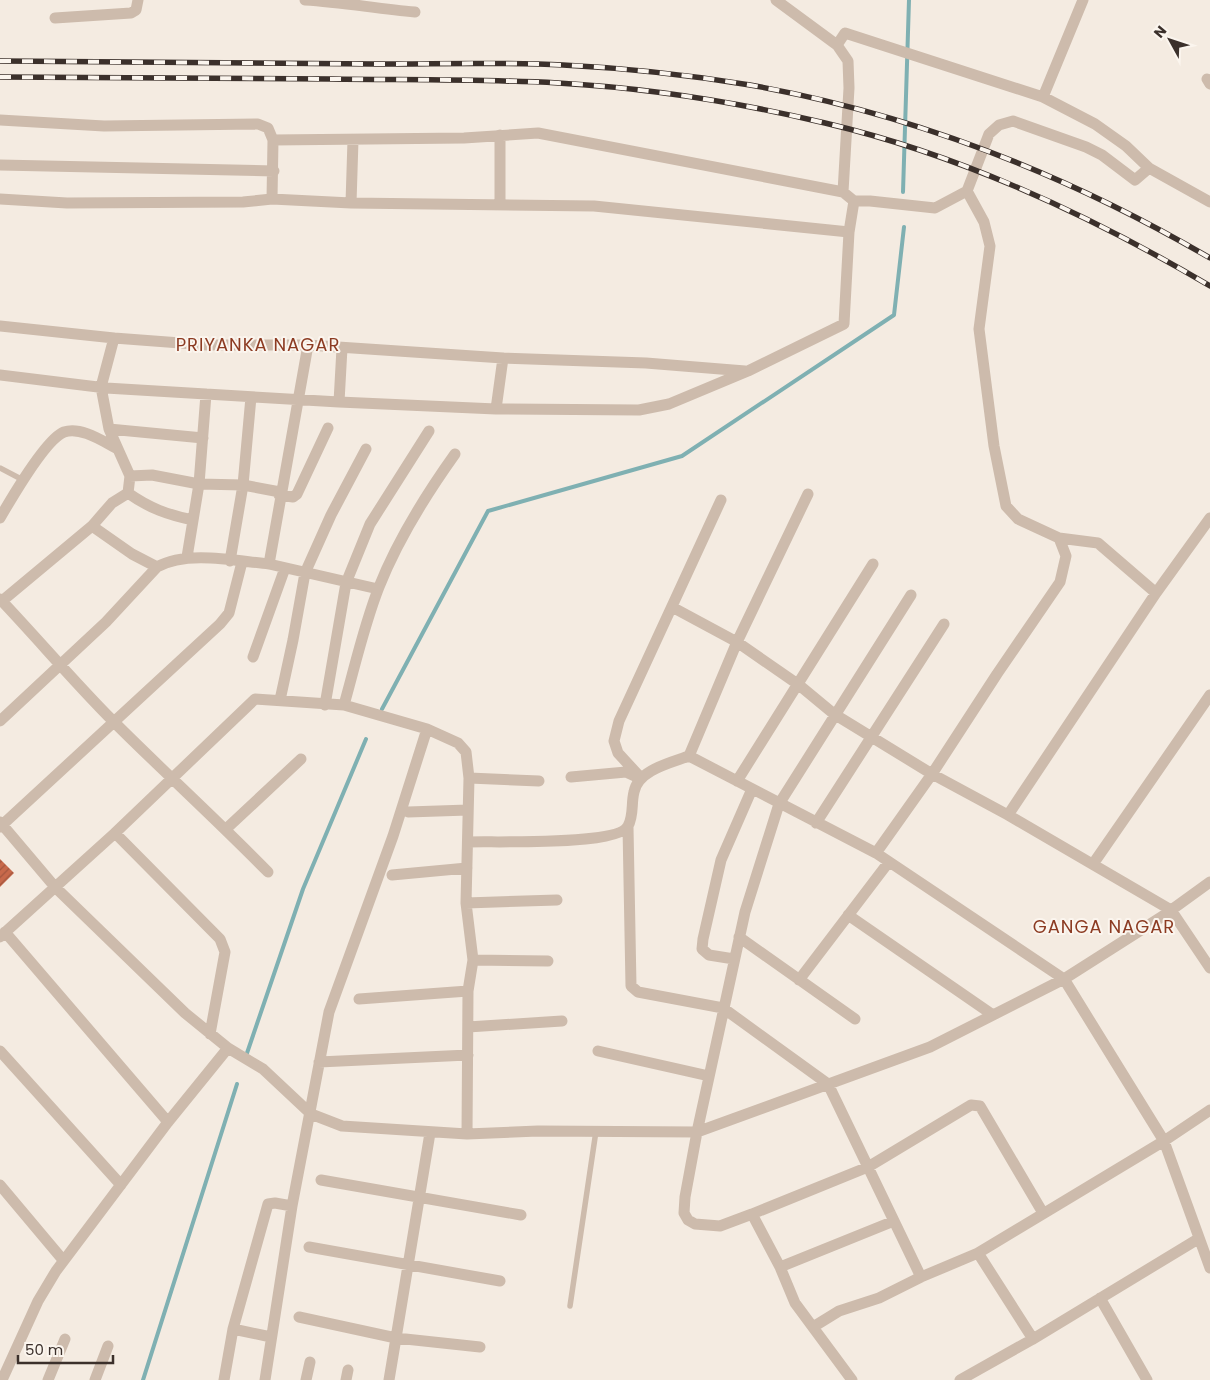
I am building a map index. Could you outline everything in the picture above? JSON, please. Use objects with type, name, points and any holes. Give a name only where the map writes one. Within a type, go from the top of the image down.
[{"type":"street","points":[[55,18],[131,13],[136,10],[138,0]]},
{"type":"street","points":[[305,0],[352,2],[384,10],[415,12]]},
{"type":"street","points":[[776,0],[837,45],[848,61],[843,192]]},
{"type":"street","points":[[1043,97],[1083,0]]},
{"type":"street","points":[[837,45],[845,33],[1043,97],[1095,124],[1126,146],[1149,168],[1210,202]]},
{"type":"street","points":[[0,120],[104,126],[258,124],[268,128],[273,140],[274,170],[272,199]]},
{"type":"street","points":[[273,140],[354,140],[538,133],[843,192],[854,202],[870,201],[935,208],[967,191],[988,134],[999,125],[1013,121],[1086,147],[1135,180],[1149,168]]},
{"type":"street","points":[[500,135],[500,204]]},
{"type":"street","points":[[351,203],[354,140]]},
{"type":"street","points":[[0,165],[274,170]]},
{"type":"street","points":[[967,191],[984,222],[990,246],[979,329],[994,446],[1006,506],[1018,519],[1059,538],[1098,543],[1156,593]]},
{"type":"street","points":[[0,199],[77,203],[244,202],[272,199],[351,203],[594,206],[849,232]]},
{"type":"street","points":[[0,375],[101,387],[339,402],[496,409],[638,410],[669,404],[748,371],[844,324],[849,232],[854,202]]},
{"type":"street","points":[[0,326],[114,338],[207,345],[308,345],[503,358],[646,363],[748,371]]},
{"type":"street","points":[[114,338],[101,387],[109,429],[130,476],[128,493],[112,504],[92,526],[1,600],[59,666],[113,722],[226,829],[268,872]]},
{"type":"street","points":[[269,564],[308,345]]},
{"type":"street","points":[[339,402],[342,348]]},
{"type":"street","points":[[496,409],[503,358]]},
{"type":"street","points":[[187,557],[199,484],[206,394]]},
{"type":"street","points":[[230,561],[243,485],[251,396]]},
{"type":"street","points":[[130,476],[152,475],[199,484],[243,485],[293,497],[297,494],[328,428]]},
{"type":"street","points":[[109,429],[203,438]]},
{"type":"street","points":[[0,518],[23,480],[54,440],[65,432],[78,431],[118,449]]},
{"type":"street","points":[[325,705],[346,583],[370,524],[429,431]]},
{"type":"street","points":[[280,700],[294,640],[305,573],[331,515],[366,449]]},
{"type":"street","points":[[344,705],[378,589],[399,544],[428,492],[455,454]]},
{"type":"street","points":[[128,493],[146,506],[166,515],[193,520]]},
{"type":"street","points":[[808,494],[737,642],[689,756],[651,771],[641,778],[634,790],[628,827],[631,986],[638,992],[723,1008],[828,1084],[921,1277]]},
{"type":"street","points":[[641,778],[618,753],[614,741],[619,721],[721,500]]},
{"type":"street","points":[[1008,814],[1156,593],[1210,518]]},
{"type":"street","points":[[92,526],[132,554],[157,567]]},
{"type":"street","points":[[876,853],[932,774],[1060,582],[1066,556],[1059,538]]},
{"type":"street","points":[[2,715],[59,666],[106,622],[157,567],[167,561],[187,557],[269,564],[378,589]]},
{"type":"street","points":[[242,562],[229,613],[220,624],[1,825],[55,887],[185,1013],[228,1048],[263,1069],[311,1114],[342,1126],[467,1134],[596,1131],[698,1132],[930,1047],[1064,980],[1171,910],[1210,882]]},
{"type":"street","points":[[737,781],[799,685],[873,564]]},
{"type":"street","points":[[253,657],[285,568]]},
{"type":"street","points":[[911,595],[834,714],[779,804],[739,937],[709,1076],[685,1197],[684,1213],[688,1220],[695,1224],[720,1226],[752,1214],[868,1167],[971,1105],[980,1106],[1043,1213]]},
{"type":"street","points":[[672,607],[737,642],[799,685],[834,714],[872,738],[932,774],[1008,814],[1171,910],[1210,968]]},
{"type":"street","points":[[816,823],[944,624]]},
{"type":"street","points":[[1093,864],[1210,695]]},
{"type":"street","points":[[168,1122],[3,935],[115,833],[256,699],[344,705],[427,729],[458,743],[466,752],[469,778],[466,903],[473,960],[468,991],[467,1134]]},
{"type":"street","points":[[265,1380],[292,1206],[329,1012],[393,836],[427,729]]},
{"type":"street","points":[[689,756],[876,853],[888,863],[1064,980],[1164,1141],[1210,1268]]},
{"type":"street","points":[[226,829],[301,759]]},
{"type":"street","points":[[571,777],[626,772],[641,778]]},
{"type":"street","points":[[469,778],[539,780]]},
{"type":"street","points":[[734,959],[709,955],[702,949],[703,939],[721,860],[752,790]]},
{"type":"street","points":[[408,812],[468,810]]},
{"type":"street","points":[[468,842],[600,838],[620,834],[628,827]]},
{"type":"street","points":[[115,833],[220,939],[224,946],[225,952],[210,1034]]},
{"type":"street","points":[[799,980],[888,863]]},
{"type":"street","points":[[392,875],[467,868]]},
{"type":"street","points":[[466,903],[557,900]]},
{"type":"street","points":[[848,915],[993,1016]]},
{"type":"street","points":[[739,937],[855,1019]]},
{"type":"street","points":[[473,960],[548,961]]},
{"type":"street","points":[[359,999],[468,991]]},
{"type":"street","points":[[468,1027],[562,1021]]},
{"type":"street","points":[[2,1380],[38,1301],[63,1260],[168,1122],[228,1048]]},
{"type":"street","points":[[0,1051],[121,1185]]},
{"type":"street","points":[[598,1051],[709,1076]]},
{"type":"street","points":[[319,1062],[468,1055]]},
{"type":"street","points":[[813,1327],[839,1311],[879,1298],[921,1277],[978,1253],[1164,1141],[1210,1110]]},
{"type":"street","points":[[389,1380],[430,1132]]},
{"type":"street","points":[[321,1180],[521,1215]]},
{"type":"street","points":[[0,1186],[63,1260]]},
{"type":"street","points":[[224,1380],[233,1329],[268,1204],[275,1203],[292,1206]]},
{"type":"street","points":[[752,1214],[780,1266],[795,1303],[852,1380]]},
{"type":"street","points":[[780,1266],[894,1221]]},
{"type":"street","points":[[960,1380],[1033,1339],[1198,1239]]},
{"type":"street","points":[[309,1246],[500,1281]]},
{"type":"street","points":[[978,1253],[1033,1339]]},
{"type":"street","points":[[1100,1298],[1142,1378]]},
{"type":"street","points":[[299,1317],[396,1338],[480,1347]]},
{"type":"street","points":[[233,1329],[271,1336]]},
{"type":"street","points":[[48,1380],[64,1338]]},
{"type":"street","points":[[96,1380],[108,1346]]},
{"type":"street","points":[[306,1380],[310,1362]]},
{"type":"lane","points":[[0,468],[23,480]]},
{"type":"lane","points":[[570,1306],[596,1131]]},
{"type":"building","points":[[0,859],[14,873],[0,887]]},
{"type":"waterway","points":[[903,192],[909,0]]},
{"type":"waterway","points":[[382,709],[488,511],[682,456],[894,315],[904,227]]},
{"type":"waterway","points":[[246,1056],[303,889],[366,739]]},
{"type":"waterway","points":[[143,1380],[237,1084]]},
{"type":"railway","points":[[0,61],[540,64],[633,70],[750,85],[811,97],[871,113],[988,151],[1045,174],[1101,200],[1210,258]]},
{"type":"railway","points":[[0,77],[530,82],[625,88],[726,102],[792,115],[876,136],[975,170],[1024,190],[1118,235],[1210,286]]},
{"type":"district","name":"PRIYANKA NAGAR","points":[[258,344]]},
{"type":"district","name":"GANGA NAGAR","points":[[1104,926]]}]
